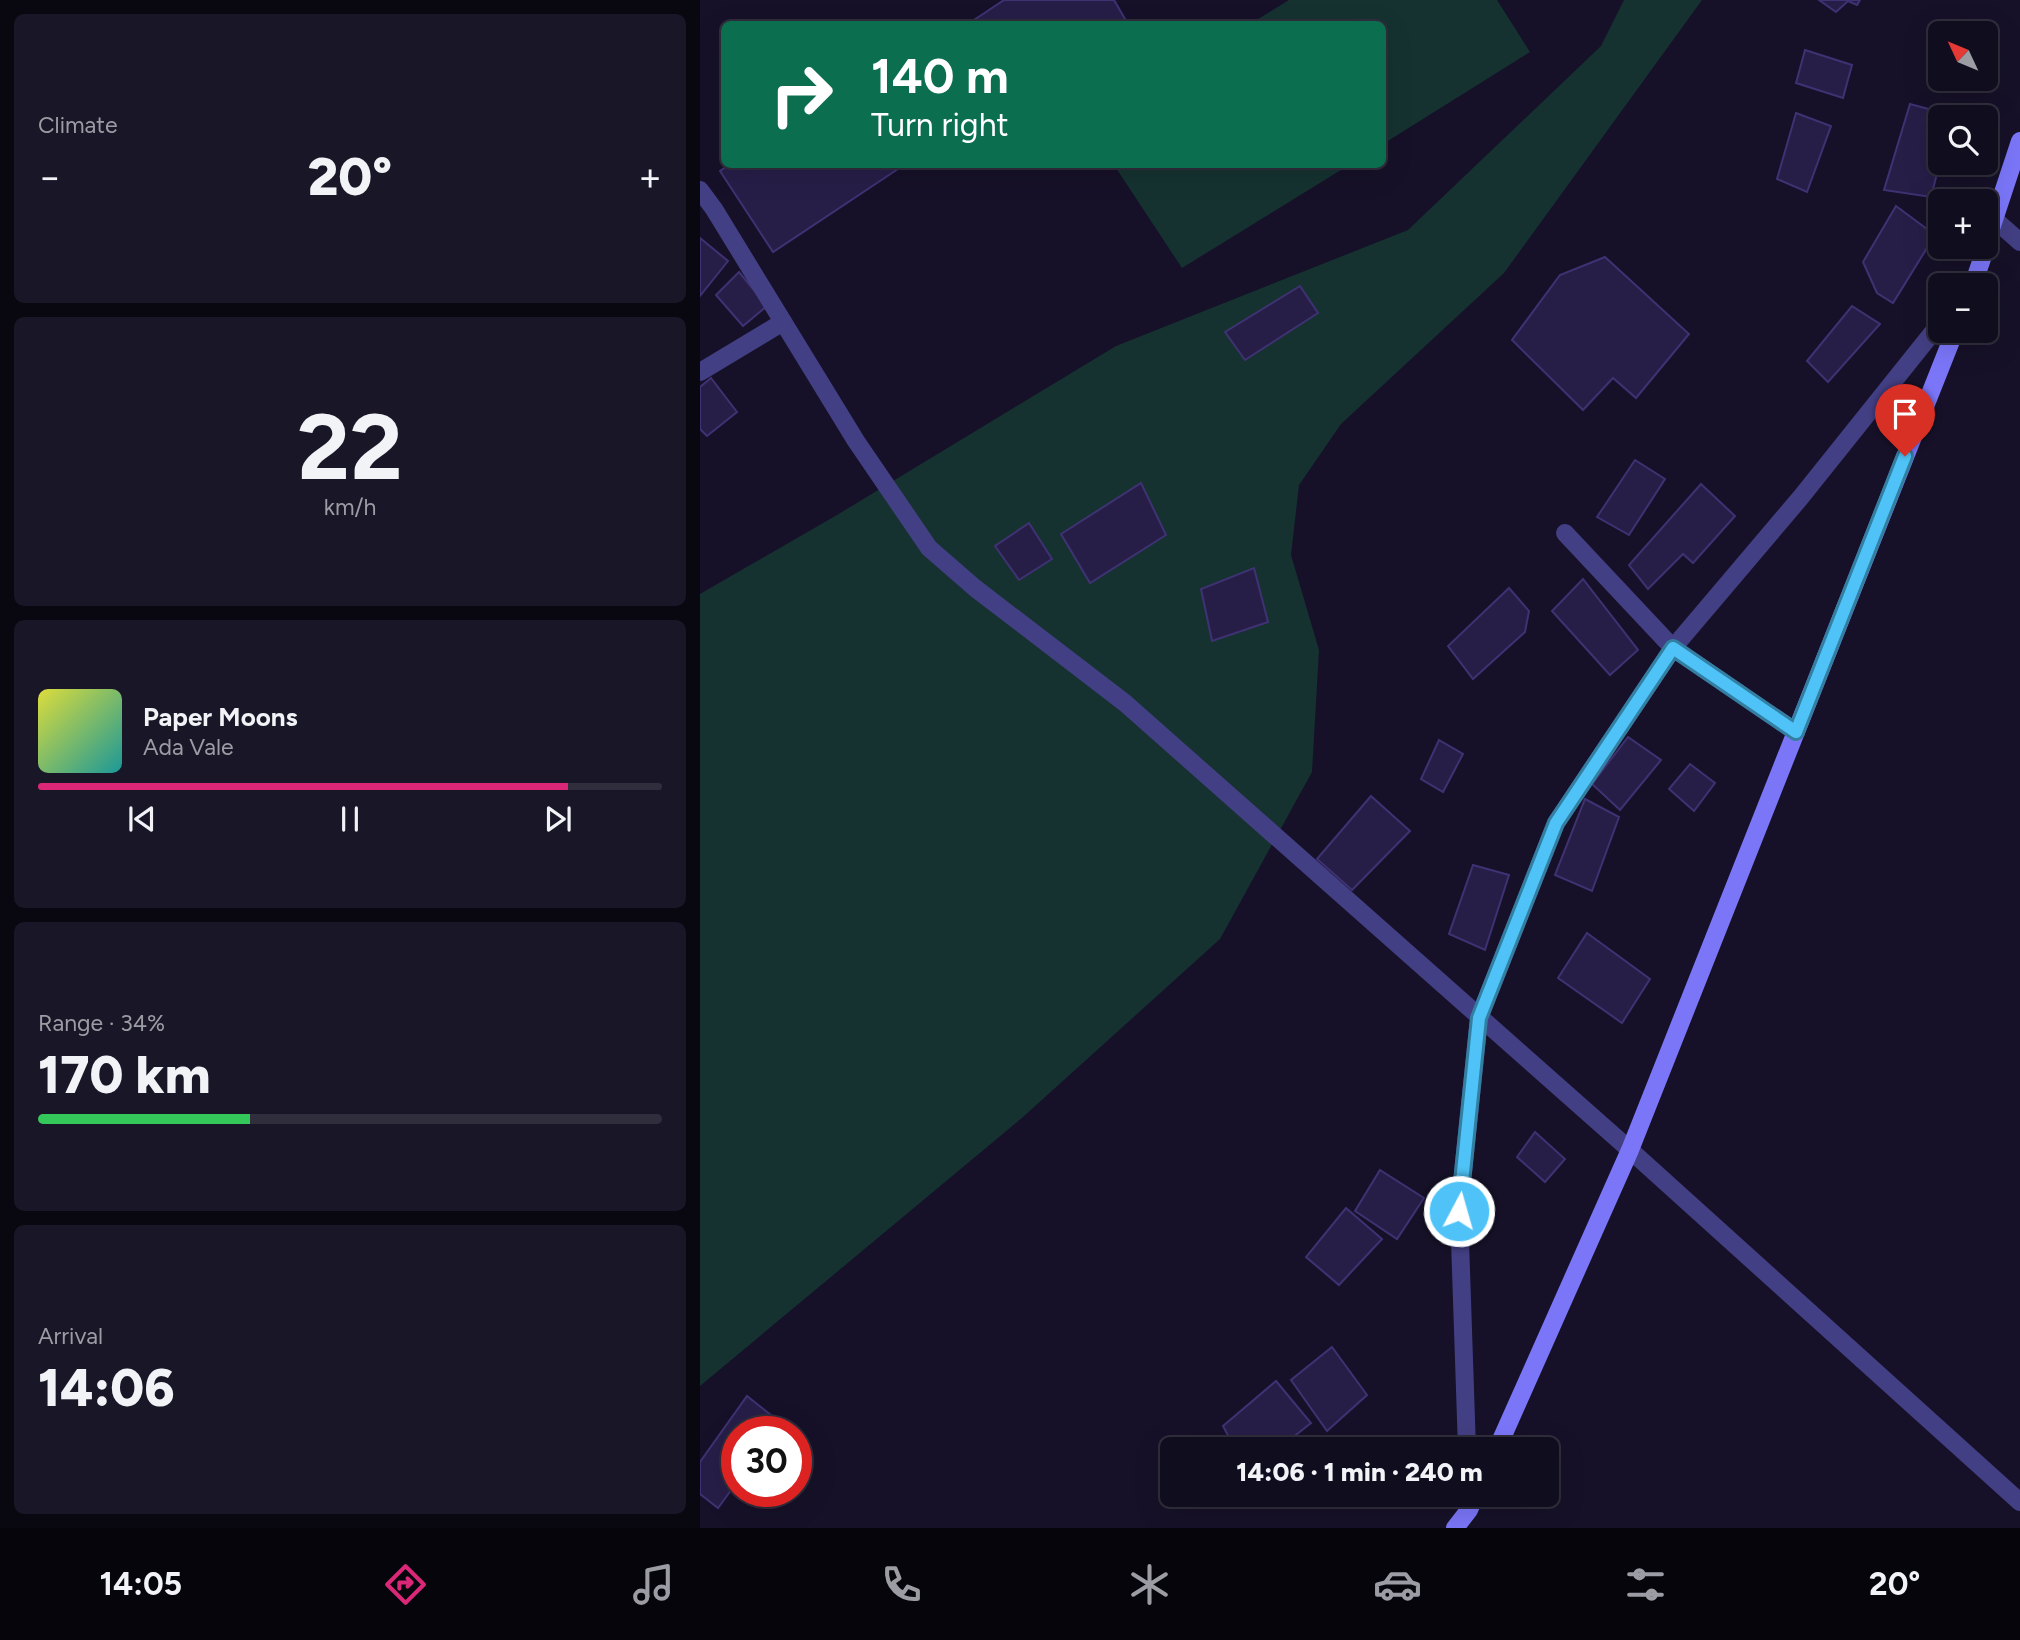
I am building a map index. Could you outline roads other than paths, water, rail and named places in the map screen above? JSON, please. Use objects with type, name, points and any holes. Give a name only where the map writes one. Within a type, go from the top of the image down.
[{"type":"street","points":[[1998,207],[2020,141]]},
{"type":"street","points":[[700,190],[856,441],[929,548],[975,588],[1125,703],[1630,1150],[2020,1502]]},
{"type":"street","points":[[1998,223],[2020,242]]},
{"type":"street","points":[[700,372],[783,322]]},
{"type":"street","points":[[1467,1437],[1459,1211],[1479,1018],[1556,823],[1673,648],[1801,497],[1928,338]]},
{"type":"street","points":[[1502,1437],[1630,1150],[1950,343]]},
{"type":"street","points":[[1565,533],[1673,648],[1796,732]]},
{"type":"street","points":[[1455,1528],[1468,1507]]}]
